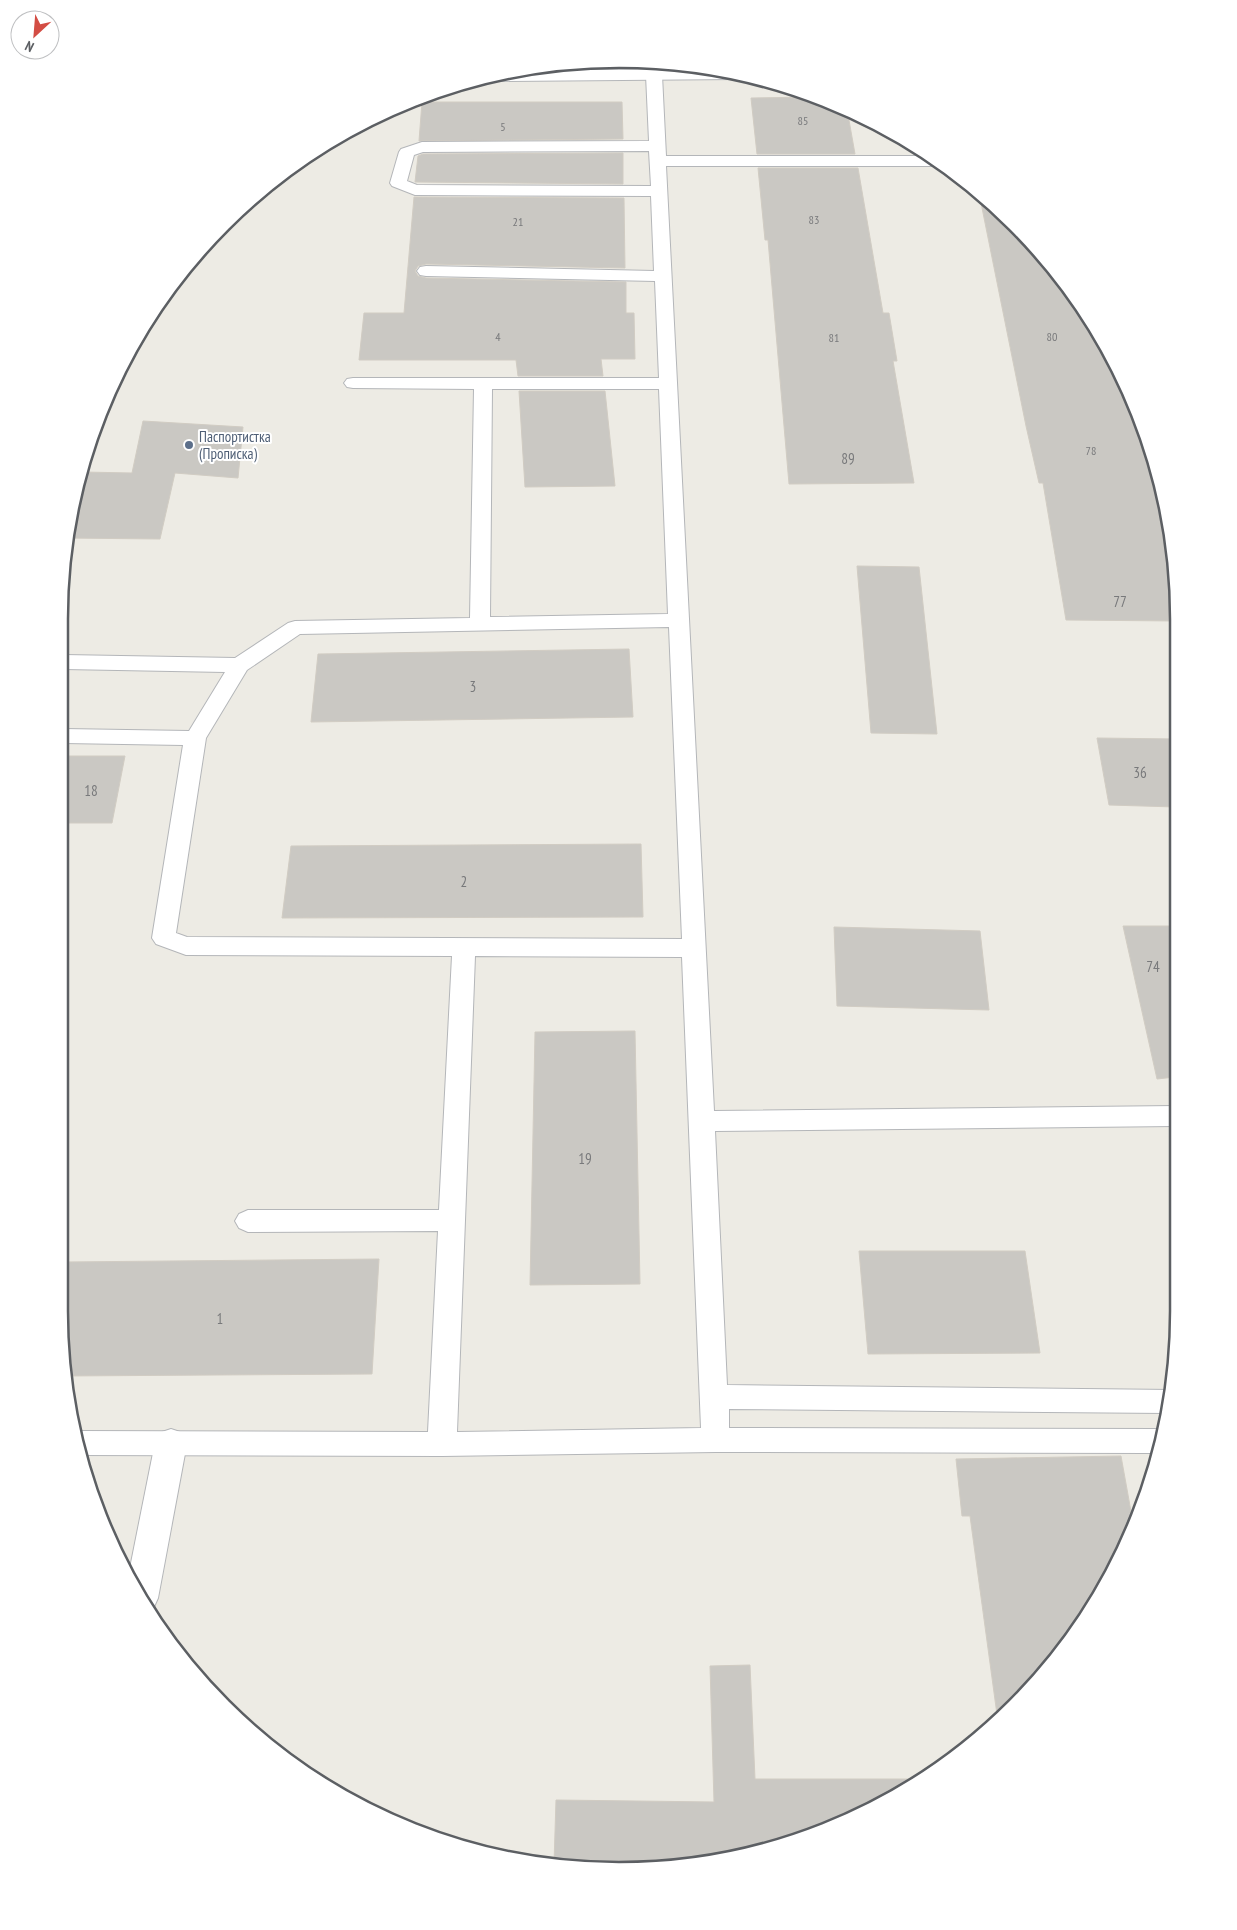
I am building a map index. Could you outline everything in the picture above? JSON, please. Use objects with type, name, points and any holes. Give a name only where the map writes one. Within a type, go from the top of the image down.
[{"type":"street","points":[[524,76],[704,74]]},
{"type":"street","points":[[143,1590],[171,1443]]},
{"type":"lane","points":[[654,75],[716,1440]]},
{"type":"lane","points":[[660,191],[415,190],[398,183],[407,152],[422,148],[926,161]]},
{"type":"lane","points":[[426,271],[663,276]]},
{"type":"lane","points":[[353,383],[669,384]]},
{"type":"lane","points":[[480,624],[483,384]]},
{"type":"lane","points":[[679,620],[295,628],[239,665],[195,738],[164,938],[186,946],[694,948]]},
{"type":"lane","points":[[68,662],[239,665]]},
{"type":"lane","points":[[68,736],[195,738]]},
{"type":"lane","points":[[442,1444],[464,947]]},
{"type":"lane","points":[[702,1121],[1170,1116]]},
{"type":"lane","points":[[248,1221],[452,1220]]},
{"type":"lane","points":[[713,1397],[1162,1401]]},
{"type":"lane","points":[[84,1444],[442,1444],[716,1440],[1154,1441]]},
{"type":"building","points":[[797,97],[849,118],[855,154],[757,154],[751,98]]},
{"type":"building","points":[[427,102],[622,102],[623,139],[419,141],[422,104]]},
{"type":"building","points":[[623,153],[623,184],[415,182],[418,156],[423,154]]},
{"type":"building","points":[[758,168],[858,168],[883,313],[889,313],[897,361],[893,361],[914,483],[789,484],[768,240],[765,240]]},
{"type":"building","points":[[414,197],[624,198],[625,268],[426,264],[418,266],[415,271],[418,276],[426,278],[626,282],[626,313],[634,313],[635,359],[601,359],[603,376],[518,376],[516,360],[359,360],[364,313],[404,313]]},
{"type":"building","points":[[981,203],[1033,255],[1077,312],[1113,375],[1128,408],[1151,476],[1159,511],[1165,547],[1170,621],[1066,620],[1043,483],[1039,483]]},
{"type":"building","points":[[519,391],[605,391],[615,486],[525,487]]},
{"type":"building","points":[[143,421],[243,427],[238,478],[175,473],[160,539],[73,538],[87,472],[132,473]]},
{"type":"building","points":[[857,566],[919,567],[937,734],[871,733]]},
{"type":"building","points":[[629,649],[633,717],[311,722],[318,654]]},
{"type":"building","points":[[1097,738],[1170,739],[1170,807],[1109,805]]},
{"type":"building","points":[[68,756],[125,756],[112,823],[68,823]]},
{"type":"building","points":[[641,844],[643,917],[282,918],[291,846]]},
{"type":"building","points":[[1123,926],[1170,926],[1170,1078],[1157,1079]]},
{"type":"building","points":[[834,927],[980,931],[989,1010],[837,1006]]},
{"type":"building","points":[[635,1031],[640,1284],[530,1285],[535,1032]]},
{"type":"building","points":[[859,1251],[1025,1251],[1040,1353],[868,1354]]},
{"type":"building","points":[[379,1259],[372,1374],[71,1376],[69,1348],[68,1262]]},
{"type":"building","points":[[1121,1456],[1131,1513],[1113,1555],[1077,1618],[1033,1675],[997,1712],[970,1516],[962,1516],[956,1459]]},
{"type":"building","points":[[750,1665],[755,1779],[910,1779],[862,1806],[829,1821],[761,1844],[726,1852],[655,1861],[618,1862],[554,1859],[556,1800],[714,1802],[710,1666]]},
{"type":"place","name":"Паспортистка (Прописка)","points":[[189,445]]}]
